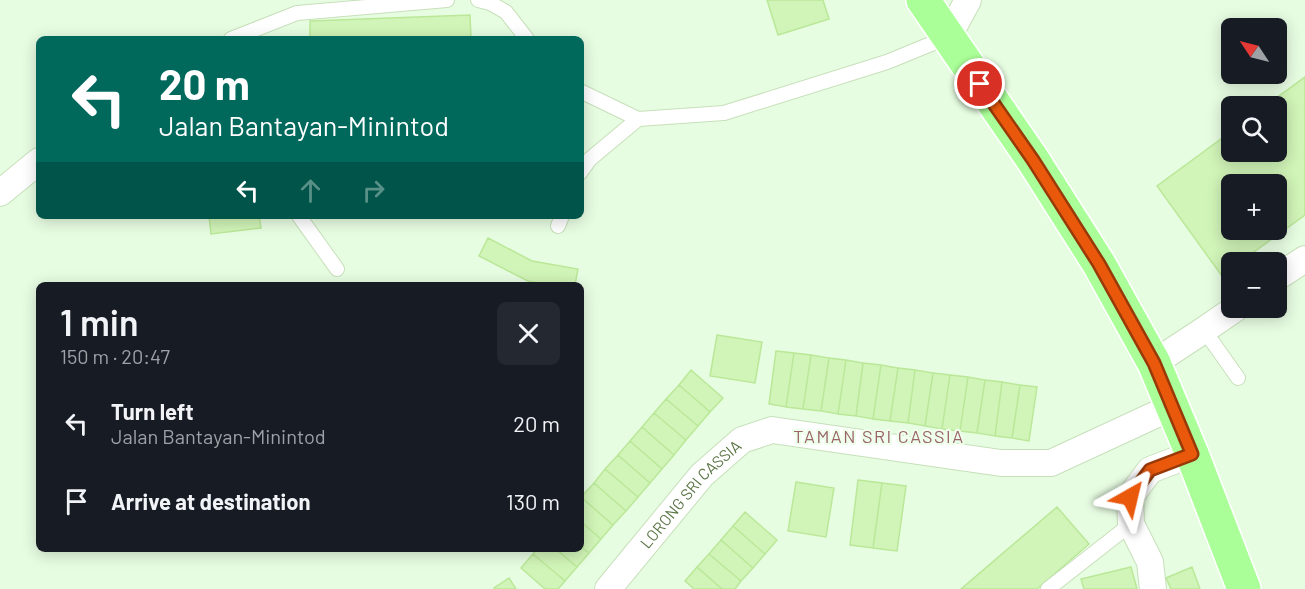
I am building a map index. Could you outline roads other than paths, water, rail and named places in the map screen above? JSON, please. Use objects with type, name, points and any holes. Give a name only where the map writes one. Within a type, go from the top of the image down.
[{"type":"main road","points":[[923,0],[1045,179],[1099,264],[1154,363],[1244,589]]},
{"type":"street","points":[[948,37],[968,0]]},
{"type":"street","points":[[0,193],[36,163]]},
{"type":"street","points":[[1287,270],[1305,258]]},
{"type":"street","points":[[1154,363],[1221,318]]},
{"type":"street","name":"LORONG SRI CASSIA","points":[[608,589],[702,476],[742,440],[772,430],[1001,463],[1051,463],[1172,406]]},
{"type":"street","points":[[1153,589],[1150,562],[1131,524],[1130,497],[1150,470],[1192,454]]},
{"type":"lane","points":[[239,36],[297,13],[447,0]]},
{"type":"lane","points":[[478,0],[490,3],[506,12],[525,36]]},
{"type":"lane","points":[[584,93],[638,119],[724,113],[887,62],[948,37]]},
{"type":"lane","points":[[584,167],[590,159],[638,119]]},
{"type":"lane","points":[[301,219],[337,269]]},
{"type":"lane","points":[[1204,330],[1238,378]]},
{"type":"lane","points":[[1048,589],[1131,524]]},
{"type":"district","name":"TAMAN SRI CASSIA","points":[[879,437]]}]
